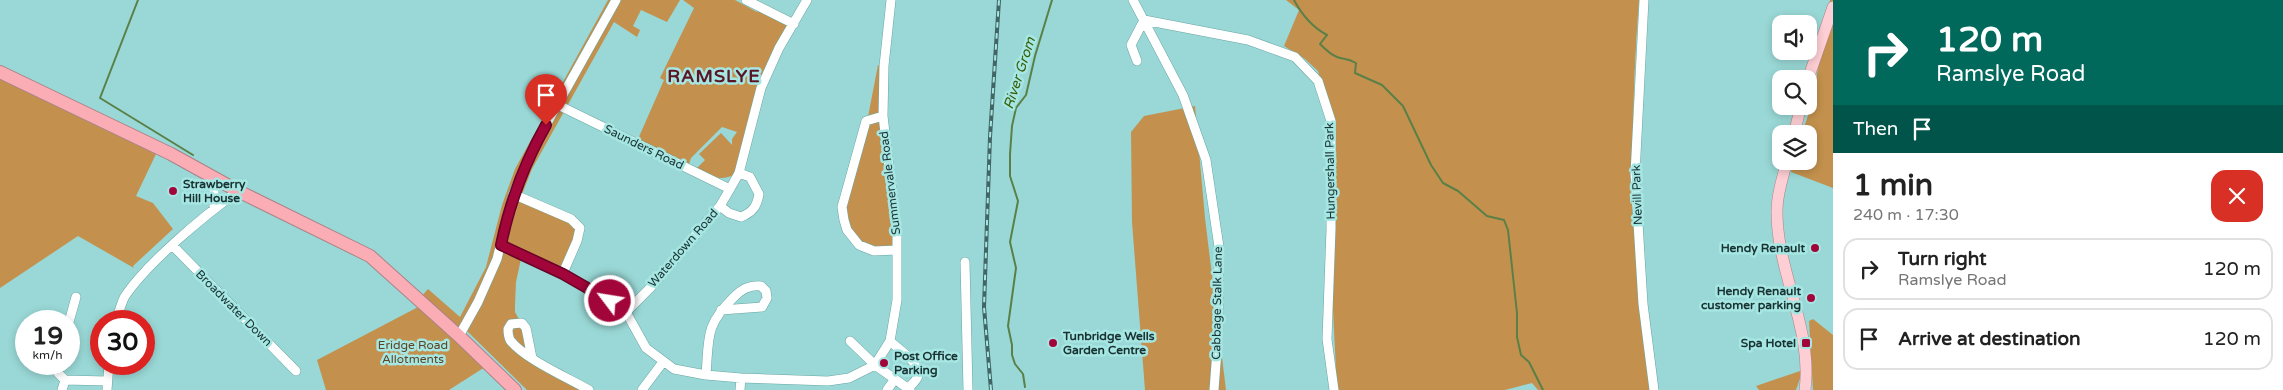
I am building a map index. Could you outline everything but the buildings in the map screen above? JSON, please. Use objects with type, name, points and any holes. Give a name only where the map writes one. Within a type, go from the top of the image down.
[{"type":"highway","points":[[0,72],[171,154],[238,191],[370,256],[459,336],[515,390]]},
{"type":"main road","points":[[1811,70],[1821,36],[1833,7]]},
{"type":"main road","points":[[1785,170],[1778,195],[1777,225],[1803,344],[1805,390]]},
{"type":"street","points":[[459,336],[478,302],[501,245],[513,194],[532,150],[616,0]]},
{"type":"street","points":[[746,0],[794,24]]},
{"type":"street","name":"Waterdown Road","points":[[626,312],[650,288],[720,206],[730,189],[739,173],[761,88],[779,48],[807,0]]},
{"type":"street","name":"Summervale Road","points":[[626,312],[646,348],[674,369],[706,375],[741,378],[828,381],[849,378],[875,364],[890,341],[897,300],[898,250],[882,116],[884,66],[891,0]]},
{"type":"street","name":"Cabbage Stalk Lane","points":[[1133,0],[1183,95],[1206,160],[1220,247],[1218,337],[1214,390]]},
{"type":"street","name":"Nevill Park","points":[[1644,0],[1636,174],[1643,304],[1654,390]]},
{"type":"street","points":[[1137,61],[1131,45],[1144,20]]},
{"type":"street","name":"Hungershall Park","points":[[1144,20],[1248,40],[1295,58],[1318,81],[1331,121],[1331,229],[1327,339],[1334,390]]},
{"type":"street","name":"Saunders Road","points":[[558,105],[730,189]]},
{"type":"street","name":"Summervale Road","points":[[882,116],[866,122],[842,207],[847,230],[859,245],[874,251],[898,250]]},
{"type":"street","name":"Waterdown Road","points":[[720,206],[730,213],[741,217],[750,213],[757,205],[759,194],[750,177],[739,173]]},
{"type":"street","points":[[214,178],[214,208]]},
{"type":"street","points":[[120,310],[125,297],[148,270],[214,208],[238,191]]},
{"type":"street","points":[[513,194],[572,219],[580,228],[577,241],[563,274]]},
{"type":"street","points":[[501,245],[563,274],[626,312]]},
{"type":"street","name":"Broadwater Down","points":[[173,246],[296,371]]},
{"type":"street","points":[[965,262],[963,305],[968,390]]},
{"type":"street","points":[[706,375],[710,330],[714,318],[720,310],[742,289],[754,285],[761,286],[766,291],[767,298],[762,307],[720,310]]},
{"type":"street","points":[[72,310],[76,297]]},
{"type":"street","points":[[850,341],[875,364],[908,389],[918,377],[916,365],[890,341]]},
{"type":"street","points":[[532,358],[589,390]]},
{"type":"street","points":[[642,390],[663,362]]},
{"type":"street","points":[[60,375],[65,380],[107,386]]},
{"type":"street","points":[[740,390],[741,378]]},
{"type":"street","points":[[887,390],[895,379]]},
{"type":"street","points":[[62,390],[65,380]]},
{"type":"green space","points":[[608,0],[680,0],[667,22],[641,10],[633,26],[640,30],[637,37],[614,22],[532,169],[521,197],[578,228],[562,271],[522,254],[516,282],[515,312],[522,325],[531,359],[587,390],[527,390],[468,332],[462,328],[459,332],[421,297],[428,289],[460,317],[486,267],[502,205],[515,169]]},
{"type":"green space","points":[[683,0],[735,0],[757,12],[760,8],[793,24],[778,48],[737,174],[725,178],[712,176],[697,168],[705,160],[699,154],[721,133],[732,145],[732,139],[737,132],[722,127],[691,158],[689,164],[638,139],[664,80],[660,78],[694,8]]},
{"type":"green space","points":[[1286,0],[1639,0],[1634,98],[1633,196],[1639,293],[1651,390],[1538,390],[1532,383],[1505,390],[1337,390],[1333,310],[1334,123],[1318,71],[1305,59],[1284,46],[1299,10]]},
{"type":"green space","points":[[1830,0],[1833,0],[1833,188],[1791,172],[1792,170],[1817,170],[1817,125],[1805,125],[1808,115],[1817,115],[1817,74]]},
{"type":"green space","points":[[878,65],[883,66],[897,249],[874,250],[859,244],[848,230],[843,208],[867,122]]},
{"type":"green space","points":[[0,79],[156,154],[136,196],[153,203],[173,229],[133,266],[134,268],[78,236],[0,288]]},
{"type":"green space","points":[[1195,106],[1205,218],[1226,390],[1145,390],[1132,222],[1131,132],[1144,116]]},
{"type":"green space","name":"Eridge Road Allotments","points":[[420,306],[485,367],[449,390],[326,390],[317,360]]},
{"type":"green space","points":[[1813,319],[1833,335],[1833,390],[1813,390],[1809,321]]},
{"type":"green space","points":[[1803,370],[1796,390],[1759,390],[1756,386]]},
{"type":"waterway","points":[[138,0],[100,98],[193,155]]},
{"type":"waterway","name":"River Grom","points":[[1025,387],[1023,374],[1015,364],[1012,355],[1008,326],[1016,268],[1010,242],[1018,201],[1010,176],[1010,154],[1012,126],[1016,108],[1026,95],[1035,56],[1052,0]]},
{"type":"waterway","points":[[1294,0],[1308,20],[1327,35],[1320,44],[1322,46],[1335,56],[1356,63],[1355,73],[1382,85],[1403,106],[1431,165],[1443,183],[1458,191],[1487,216],[1504,220],[1508,230],[1517,313],[1517,337],[1521,355],[1529,362],[1543,390]]},
{"type":"railway","points":[[991,390],[984,307],[990,137],[999,0]]},
{"type":"place","name":"Strawberry Hill House","points":[[173,191]]},
{"type":"place","name":"Hendy Renault","points":[[1815,248]]},
{"type":"place","name":"Hendy Renault customer parking","points":[[1811,298]]},
{"type":"place","name":"Tunbridge Wells Garden Centre","points":[[1053,343]]},
{"type":"place","name":"Spa Hotel","points":[[1806,343]]},
{"type":"place","name":"Post Office Parking","points":[[884,363]]},
{"type":"district","name":"RAMSLYE","points":[[714,76]]},
{"type":"route","points":[[546,125],[532,150],[513,194],[501,245],[563,274],[610,301]]}]
